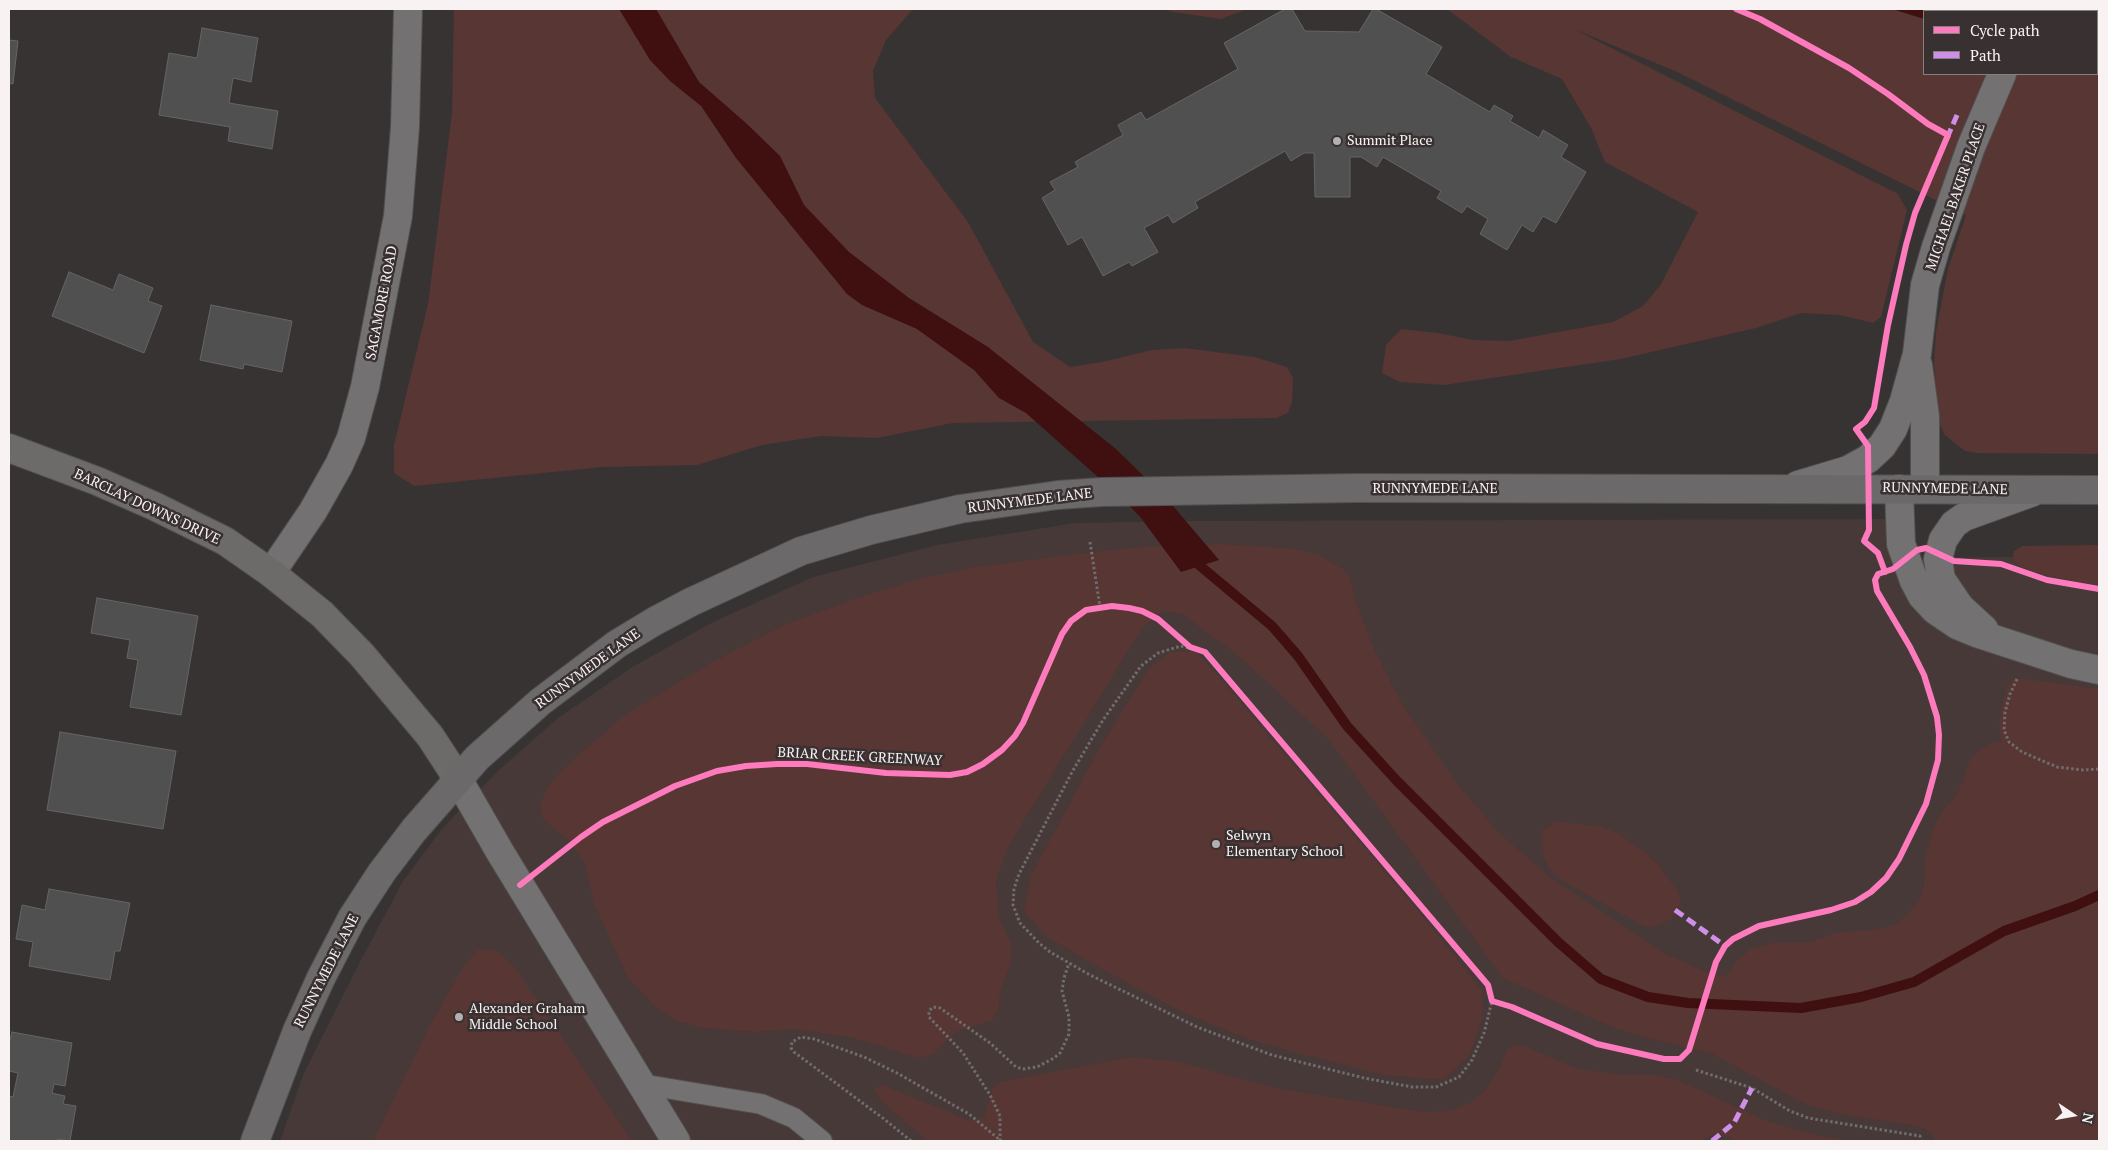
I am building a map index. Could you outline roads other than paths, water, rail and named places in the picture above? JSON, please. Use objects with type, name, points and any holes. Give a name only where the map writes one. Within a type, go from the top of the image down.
[{"type":"main road","name":"RUNNYMEDE LANE","points":[[255,1141],[297,1031],[321,978],[352,918],[394,857],[427,814],[458,779],[500,736],[540,702],[617,644],[655,621],[761,568],[801,551],[911,519],[1011,502],[1102,492],[1356,488],[2099,490]]},
{"type":"street","name":"SAGAMORE ROAD","points":[[271,573],[314,511],[339,465],[351,438],[365,387],[398,216],[405,127],[408,9]]},
{"type":"street","name":"MICHAEL BAKER PLACE","points":[[1917,354],[1926,285],[1936,247],[1971,147],[2002,75]]},
{"type":"street","points":[[1776,489],[1804,484],[1848,470],[1877,451],[1893,429],[1917,354]]},
{"type":"street","points":[[1917,354],[1925,416],[1912,489],[1900,536],[1914,581],[1922,596],[1935,610],[1957,625],[2071,664],[2099,670]]},
{"type":"street","name":"BARCLAY DOWNS DRIVE","points":[[9,448],[97,481],[154,506],[225,542],[271,573],[322,614],[362,655],[430,736],[458,779]]},
{"type":"street","points":[[2002,641],[1970,617],[1951,595],[1938,568],[1940,549],[1948,531],[1964,517],[2040,490]]},
{"type":"street","points":[[458,779],[676,1141]]},
{"type":"lane","points":[[641,1084],[761,1104],[794,1118],[805,1125],[822,1141]]},
{"type":"waterway","points":[[1199,565],[1272,626],[1298,656],[1347,726],[1396,780],[1558,942],[1601,979],[1648,997],[1688,1003],[1801,1008],[1861,997],[1914,982],[2004,931],[2075,906],[2099,895]]},
{"type":"place","name":"Summit Place","points":[[1337,141]]},
{"type":"place","name":"Selwyn Elementary School","points":[[1216,844]]},
{"type":"place","name":"Alexander Graham Middle School","points":[[459,1017]]}]
